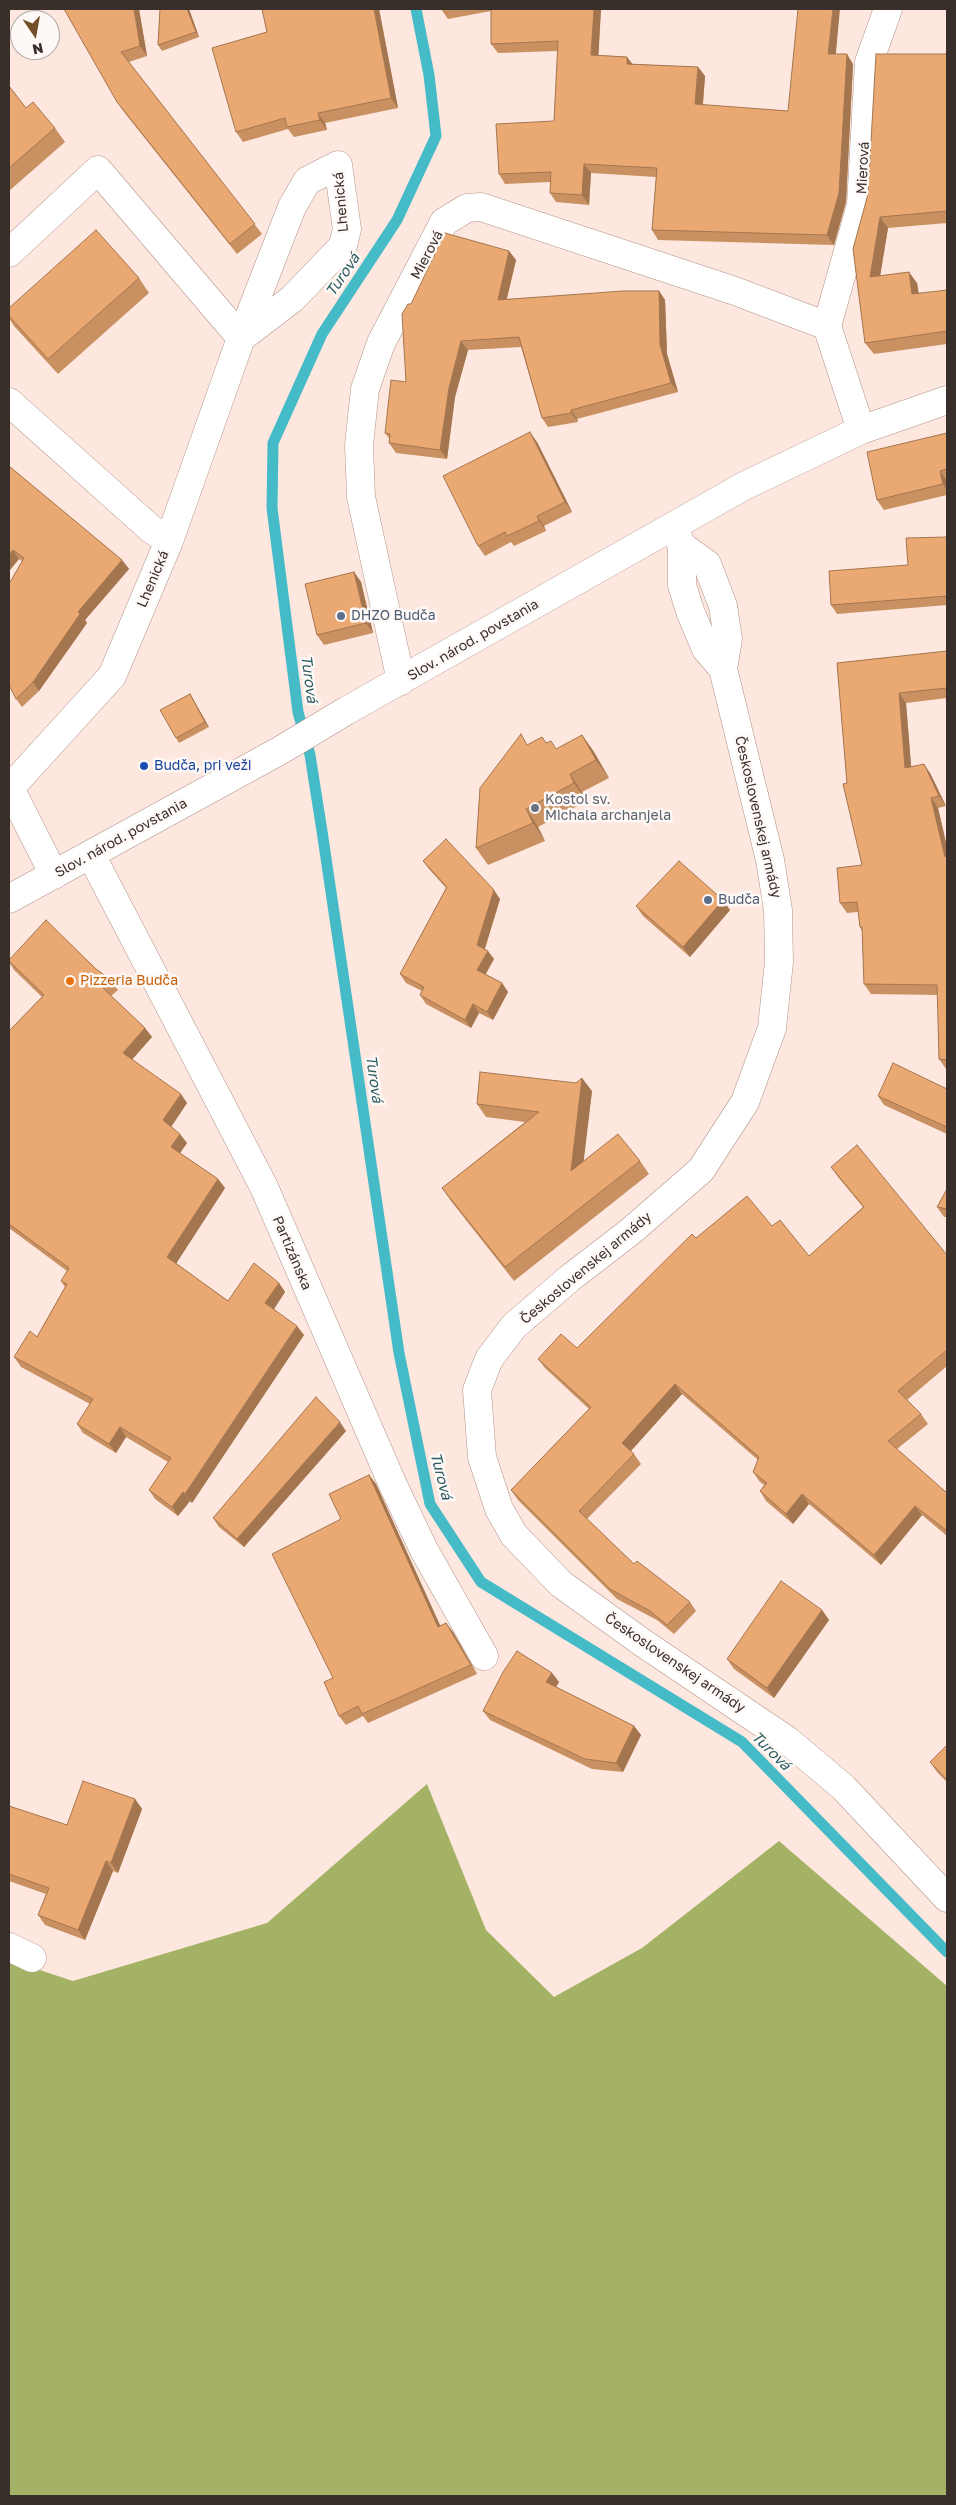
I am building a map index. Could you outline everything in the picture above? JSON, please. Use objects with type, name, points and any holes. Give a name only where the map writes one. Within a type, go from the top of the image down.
[{"type":"street","name":"Mierová","points":[[401,681],[361,497],[358,446],[365,389],[381,343],[444,222],[467,208],[481,207],[735,291],[827,326],[860,205],[869,62],[888,9]]},
{"type":"street","name":"Lhenická","points":[[10,787],[112,676],[169,541],[242,338],[292,207],[307,181],[338,165],[347,229],[343,246],[292,299],[242,338]]},
{"type":"street","points":[[9,253],[98,170],[242,338]]},
{"type":"street","points":[[827,326],[861,430]]},
{"type":"street","name":"Slov. národ. povstania","points":[[9,899],[281,750],[401,681],[678,536],[751,482],[861,430],[947,400]]},
{"type":"street","points":[[9,402],[151,529],[169,541]]},
{"type":"street","name":"Československej armády","points":[[678,536],[708,564],[724,606],[728,639],[724,669],[770,860],[778,910],[779,962],[772,1028],[745,1102],[701,1170],[631,1231],[570,1278],[514,1326],[489,1359],[477,1390],[482,1457],[499,1509],[514,1534],[561,1584],[787,1740],[844,1787],[947,1898]]},
{"type":"street","points":[[10,787],[54,875]]},
{"type":"street","name":"Partizánska","points":[[91,855],[264,1187],[393,1485],[424,1550],[484,1656]]},
{"type":"green space","points":[[427,1784],[486,1930],[554,1997],[642,1948],[779,1841],[947,1986],[947,2496],[9,2496],[9,1960],[73,1981],[267,1923]]},
{"type":"building","points":[[64,9],[134,9],[140,46],[121,52],[255,224],[230,244],[117,102]]},
{"type":"building","points":[[160,9],[187,9],[196,32],[158,45]]},
{"type":"building","points":[[262,9],[374,9],[391,98],[318,113],[320,120],[287,127],[285,118],[236,132],[212,48],[267,32]]},
{"type":"building","points":[[491,9],[594,9],[591,55],[627,57],[627,64],[698,67],[695,104],[788,111],[798,9],[833,9],[828,54],[847,54],[839,193],[827,235],[652,230],[657,168],[584,164],[582,195],[550,193],[551,172],[499,174],[496,124],[554,121],[558,41],[491,44]]},
{"type":"building","points":[[876,54],[947,54],[947,211],[880,217],[870,277],[909,272],[912,294],[947,290],[947,331],[865,343],[853,249],[868,194]]},
{"type":"building","points":[[9,86],[26,108],[33,102],[55,128],[9,168]]},
{"type":"building","points":[[96,230],[139,278],[48,359],[9,316],[9,308]]},
{"type":"building","points":[[445,233],[509,251],[498,300],[623,291],[659,291],[660,345],[671,383],[571,410],[571,413],[542,418],[519,337],[461,341],[449,388],[440,450],[389,443],[390,434],[385,433],[391,380],[406,382],[402,314],[408,304],[411,304]]},
{"type":"building","points":[[530,432],[565,502],[537,516],[539,521],[507,536],[505,532],[478,546],[443,476]]},
{"type":"building","points":[[947,433],[947,469],[940,471],[943,484],[877,500],[867,452]]},
{"type":"building","points":[[9,466],[122,560],[78,612],[80,614],[33,682],[16,699],[9,685],[9,584],[24,558],[13,550],[9,555]]},
{"type":"building","points":[[947,537],[947,596],[831,605],[829,571],[908,565],[906,538]]},
{"type":"building","points":[[354,572],[366,623],[317,635],[305,584]]},
{"type":"building","points":[[947,651],[947,688],[899,693],[905,768],[924,764],[939,796],[931,798],[945,857],[947,856],[947,1060],[939,1059],[937,985],[864,984],[862,927],[860,927],[857,902],[840,903],[837,868],[862,865],[843,784],[847,783],[837,663]]},
{"type":"building","points":[[190,694],[205,722],[176,738],[160,710]]},
{"type":"building","points":[[521,734],[527,745],[542,737],[546,743],[551,741],[556,749],[582,735],[596,760],[570,774],[574,783],[526,809],[533,823],[476,848],[480,788]]},
{"type":"building","points":[[446,839],[494,890],[477,945],[488,951],[477,970],[502,983],[487,1012],[473,1004],[465,1020],[420,995],[424,987],[400,974],[447,887],[423,861]]},
{"type":"building","points":[[679,861],[723,900],[683,947],[636,906]]},
{"type":"building","points":[[46,920],[96,969],[111,980],[103,988],[145,1028],[123,1053],[181,1094],[163,1120],[180,1134],[171,1147],[218,1179],[167,1257],[228,1301],[254,1263],[279,1283],[265,1303],[297,1326],[185,1494],[183,1492],[172,1507],[149,1490],[171,1458],[120,1427],[109,1444],[77,1424],[93,1399],[14,1357],[30,1331],[37,1337],[67,1284],[61,1281],[69,1268],[9,1224],[9,1031],[44,995],[9,960]]},
{"type":"building","points":[[893,1063],[947,1089],[947,1127],[878,1096]]},
{"type":"building","points":[[480,1072],[576,1083],[582,1078],[571,1171],[618,1134],[640,1161],[505,1267],[442,1188],[539,1112],[477,1104]]},
{"type":"building","points":[[857,1145],[947,1255],[947,1350],[898,1391],[921,1414],[888,1441],[947,1493],[947,1531],[915,1506],[874,1555],[802,1494],[786,1514],[760,1491],[767,1483],[753,1472],[759,1457],[675,1384],[622,1443],[634,1454],[579,1511],[634,1564],[637,1561],[690,1602],[667,1625],[650,1611],[610,1589],[511,1490],[591,1407],[538,1359],[561,1334],[577,1348],[692,1234],[696,1238],[747,1196],[772,1226],[780,1220],[809,1256],[864,1207],[831,1167]]},
{"type":"building","points":[[947,1189],[947,1209],[937,1207]]},
{"type":"building","points":[[316,1397],[340,1422],[237,1539],[213,1518]]},
{"type":"building","points":[[369,1475],[438,1627],[446,1623],[471,1665],[362,1714],[358,1706],[339,1716],[324,1682],[333,1678],[272,1554],[341,1519],[329,1494]]},
{"type":"building","points":[[781,1581],[822,1610],[767,1688],[727,1659]]},
{"type":"building","points":[[517,1651],[552,1673],[546,1682],[634,1726],[616,1763],[585,1759],[483,1711],[503,1672]]},
{"type":"building","points":[[947,1745],[947,1780],[930,1762]]},
{"type":"building","points":[[83,1781],[135,1799],[111,1863],[106,1861],[78,1930],[38,1915],[49,1888],[9,1874],[9,1806],[67,1825]]},
{"type":"waterway","name":"Turová","points":[[416,9],[429,75],[436,136],[397,220],[322,334],[273,443],[272,508],[298,712],[310,755],[322,831],[399,1353],[430,1504],[481,1582],[742,1742],[947,1952]]},
{"type":"place","name":"DHZO Budča","points":[[341,616]]},
{"type":"place","name":"Budča, pri veži","points":[[144,766]]},
{"type":"place","name":"Kostol sv. Michala archanjela","points":[[535,808]]},
{"type":"place","name":"Budča","points":[[708,900]]},
{"type":"place","name":"Pizzeria Budča","points":[[70,981]]}]
